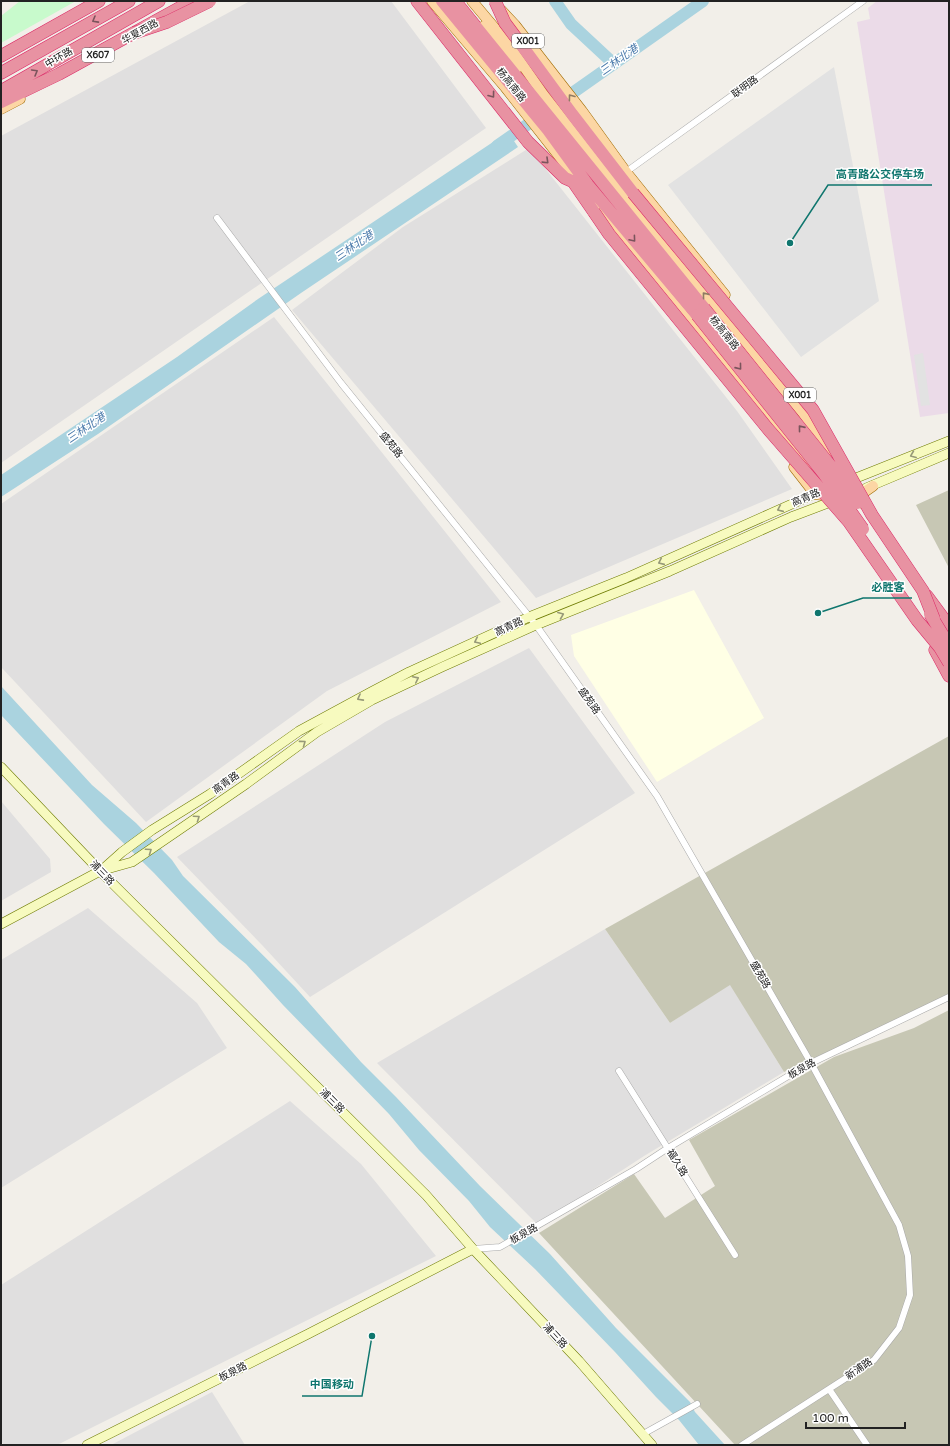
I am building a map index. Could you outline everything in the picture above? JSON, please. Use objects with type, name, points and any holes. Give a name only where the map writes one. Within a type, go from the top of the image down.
[{"type":"highway","points":[[1,56],[99,1]]},
{"type":"highway","name":"中环路","points":[[1,73],[129,1]]},
{"type":"highway","name":"中环路","points":[[1,91],[159,1]]},
{"type":"highway","points":[[1,102],[60,74],[193,1]]},
{"type":"highway","points":[[134,33],[167,22],[210,1]]},
{"type":"highway","points":[[411,1],[439,29]]},
{"type":"highway","name":"X001","points":[[417,1],[528,142],[574,183]]},
{"type":"highway","name":"杨高南路","points":[[442,1],[493,55],[525,86],[533,103]]},
{"type":"highway","name":"杨高南路","points":[[455,1],[493,55],[533,103],[560,122],[603,169],[633,193],[813,410],[872,515],[923,591],[945,647],[949,663]]},
{"type":"highway","points":[[490,1],[505,23]]},
{"type":"highway","points":[[495,1],[505,23]]},
{"type":"highway","name":"X001","points":[[505,23],[520,42],[560,122],[593,150]]},
{"type":"highway","name":"杨高南路","points":[[560,122],[588,185],[700,312],[834,470],[919,595],[934,620]]},
{"type":"highway","name":"杨高南路","points":[[593,150],[603,169],[700,312],[824,474],[945,647]]},
{"type":"highway","name":"杨高南路","points":[[574,183],[609,234],[768,429],[849,522],[917,620],[945,647]]},
{"type":"highway","points":[[923,591],[949,626]]},
{"type":"highway","points":[[917,620],[949,676]]},
{"type":"main road","points":[[1,50],[88,1]]},
{"type":"main road","name":"华夏西路","points":[[1,109],[193,1]]},
{"type":"main road","name":"杨高南路","points":[[424,1],[479,66],[505,87],[533,103],[560,122],[574,183],[613,226]]},
{"type":"main road","name":"杨高南路","points":[[432,1],[493,55]]},
{"type":"main road","name":"杨高南路","points":[[464,1],[493,55],[505,87]]},
{"type":"main road","name":"杨高南路","points":[[472,1],[508,44],[533,103]]},
{"type":"main road","name":"X001","points":[[490,1],[515,25],[561,84],[560,122],[593,127],[626,172],[818,410],[850,463],[847,481]]},
{"type":"main road","name":"杨高南路","points":[[593,127],[603,169]]},
{"type":"main road","name":"杨高南路","points":[[593,150],[603,169],[803,414],[847,481],[853,493],[895,556],[898,558]]},
{"type":"main road","name":"杨高南路","points":[[608,209],[613,226],[618,236],[827,489]]},
{"type":"main road","points":[[618,236],[626,261],[816,494],[841,498],[933,639],[949,667]]},
{"type":"main road","name":"高青路","points":[[100,871],[122,852],[152,830],[210,794],[299,731],[409,672],[529,617],[626,578],[827,489],[949,440]]},
{"type":"main road","points":[[816,494],[841,492],[853,493],[949,453]]},
{"type":"main road","points":[[864,508],[862,496],[869,487]]},
{"type":"main road","points":[[827,489],[853,493]]},
{"type":"main road","name":"杨高南路","points":[[853,493],[898,558],[949,639]]},
{"type":"main road","name":"高青路","points":[[1,924],[100,871],[132,862],[332,723],[372,700],[536,625],[670,571],[791,517],[853,493]]},
{"type":"main road","name":"浦三路","points":[[1,767],[100,871],[426,1195],[473,1249],[579,1361],[652,1445]]},
{"type":"main road","name":"板泉路","points":[[87,1445],[315,1331],[473,1249]]},
{"type":"street","name":"联明路","points":[[626,172],[863,1]]},
{"type":"street","name":"盛苑路","points":[[217,218],[341,383],[536,625],[657,796],[811,1063],[900,1225]]},
{"type":"street","name":"板泉路","points":[[473,1249],[500,1247],[636,1169],[668,1148],[811,1063],[949,997]]},
{"type":"street","name":"福久路","points":[[619,1071],[735,1255]]},
{"type":"street","name":"新浦路","points":[[742,1445],[874,1360],[899,1328],[910,1295],[908,1256],[900,1225]]},
{"type":"street","points":[[829,1389],[867,1445]]},
{"type":"street","points":[[643,1434],[697,1404]]},
{"type":"shaded area","points":[[250,1],[391,1],[486,128],[1,463],[1,136]]},
{"type":"shaded area","points":[[877,1],[949,1],[949,413],[920,417],[857,22],[870,19],[868,8]]},
{"type":"shaded area","points":[[834,67],[879,301],[801,357],[668,185]]},
{"type":"shaded area","points":[[529,148],[737,411],[792,489],[536,598],[292,310],[403,227]]},
{"type":"shaded area","points":[[274,317],[501,602],[327,691],[146,822],[1,667],[1,504]]},
{"type":"shaded area","points":[[923,353],[930,405],[921,406],[914,355]]},
{"type":"shaded area","points":[[949,490],[949,568],[916,505]]},
{"type":"shaded area","points":[[694,590],[764,718],[657,782],[574,656],[571,635]]},
{"type":"shaded area","points":[[529,648],[635,793],[310,997],[177,857],[385,722]]},
{"type":"shaded area","points":[[949,736],[949,996],[784,1072],[730,985],[670,1023],[605,929]]},
{"type":"shaded area","points":[[1,801],[50,859],[51,872],[1,901]]},
{"type":"shaded area","points":[[88,908],[197,1003],[227,1048],[1,1188],[1,960]]},
{"type":"shaded area","points":[[605,929],[670,1023],[730,984],[784,1072],[644,1156],[538,1225],[377,1063]]},
{"type":"shaded area","points":[[949,1010],[949,1445],[735,1445],[539,1233],[634,1174],[665,1218],[715,1186],[689,1140],[834,1057],[914,1028]]},
{"type":"shaded area","points":[[290,1101],[361,1164],[436,1256],[57,1445],[4,1445],[1,1441],[1,1285]]},
{"type":"shaded area","points":[[212,1392],[245,1445],[111,1445],[166,1416]]},
{"type":"green space","points":[[20,1],[76,1],[1,43],[1,16]]},
{"type":"water","points":[[508,132],[518,147],[301,293],[98,434],[1,497],[1,475],[177,357],[258,299]]},
{"type":"water","points":[[1,686],[92,785],[136,823],[172,860],[183,876],[295,987],[361,1062],[480,1186],[550,1254],[616,1328],[690,1402],[695,1412],[725,1445],[699,1445],[679,1420],[615,1352],[535,1269],[490,1227],[469,1201],[419,1150],[389,1114],[283,1005],[246,964],[219,942],[154,873],[104,824],[1,715]]},
{"type":"waterway","points":[[555,1],[571,24],[614,64]]},
{"type":"waterway","name":"三林北港","points":[[561,101],[703,1]]},
{"type":"waterway","name":"三林北港","points":[[497,146],[541,115]]},
{"type":"place","name":"高青路公交停车场","points":[[790,243]]},
{"type":"place","name":"必胜客","points":[[818,613]]},
{"type":"place","name":"中国移动","points":[[372,1336]]}]
